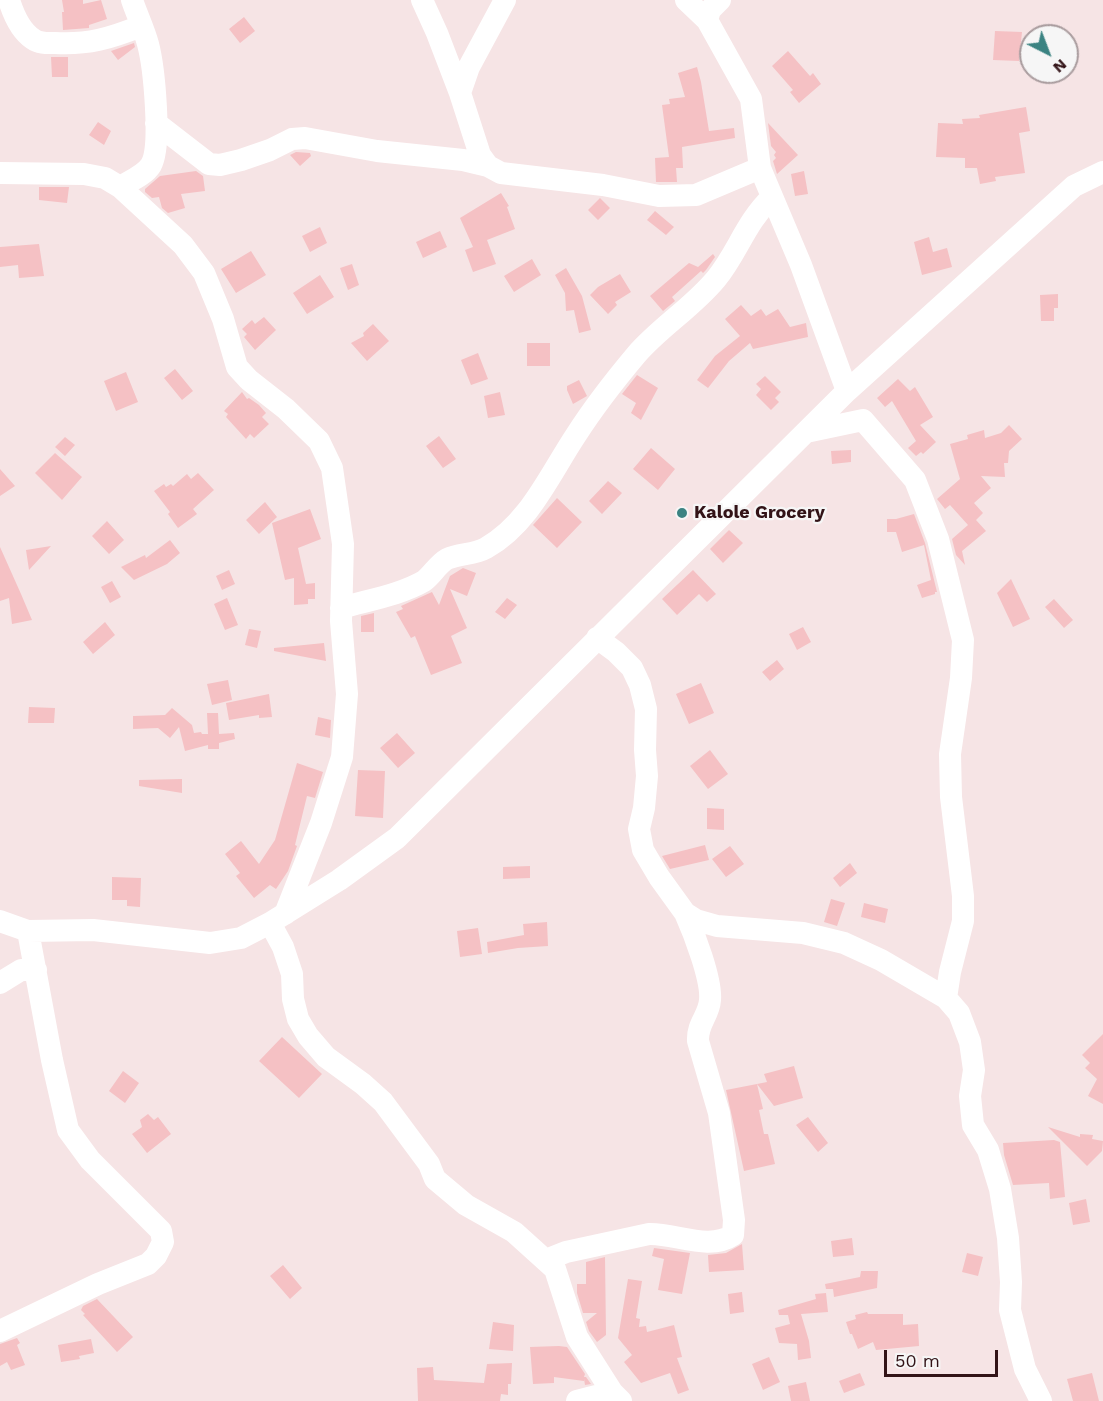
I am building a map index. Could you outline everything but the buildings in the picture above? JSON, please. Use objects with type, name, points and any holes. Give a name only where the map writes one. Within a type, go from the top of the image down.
[{"type":"street","points":[[9,0],[12,12],[22,27],[32,39],[41,43],[92,43],[141,26]]},
{"type":"street","points":[[120,187],[144,173],[151,165],[155,151],[156,123],[148,46],[132,0]]},
{"type":"street","points":[[422,0],[460,93],[480,155],[488,166]]},
{"type":"street","points":[[460,93],[469,68],[505,0]]},
{"type":"street","points":[[686,0],[707,20],[751,99],[760,168],[801,265],[847,392]]},
{"type":"street","points":[[707,20],[710,10],[720,0]]},
{"type":"street","points":[[156,123],[208,164],[220,165],[270,150],[292,139],[305,138],[377,151],[463,160],[488,166],[501,174],[603,185],[659,196],[696,195],[760,168]]},
{"type":"street","points":[[0,921],[27,931],[93,930],[210,943],[241,938],[277,919],[366,862],[397,838],[847,392],[1074,186],[1103,172]]},
{"type":"street","points":[[0,173],[84,174],[105,178],[120,187],[183,245],[204,273],[223,320],[237,367],[319,441],[332,468],[343,544],[341,608],[347,693],[342,757],[321,823],[277,919],[292,974],[293,999],[298,1018],[308,1036],[326,1057],[363,1084],[382,1102],[429,1164],[435,1179],[466,1205],[514,1232],[555,1269],[577,1337],[616,1396],[577,1401]]},
{"type":"street","points":[[341,608],[403,590],[424,580],[445,560],[486,549],[516,524],[543,489],[576,435],[609,389],[637,354],[716,279],[733,256],[757,211],[772,197]]},
{"type":"street","points":[[806,432],[864,420],[915,480],[938,539],[948,576],[963,640],[961,678],[950,754],[951,796],[963,896],[963,921],[946,998]]},
{"type":"street","points":[[546,1260],[566,1252],[649,1234],[662,1234],[697,1241],[721,1241],[733,1234],[734,1220],[718,1113],[698,1041],[698,1032],[710,1004],[710,994],[697,941],[686,913],[659,877],[643,850],[639,829],[644,808],[647,776],[646,709],[640,685],[632,668],[616,652],[597,639]]},
{"type":"street","points":[[686,913],[696,920],[717,926],[803,933],[844,943],[881,960],[946,998],[959,1013],[970,1042],[974,1070],[970,1096],[973,1125],[988,1150],[1000,1189],[1008,1238],[1010,1310],[1025,1369],[1041,1401]]},
{"type":"street","points":[[0,1331],[98,1284],[148,1264],[156,1256],[163,1242],[161,1232],[90,1160],[68,1130],[27,931]]},
{"type":"street","points":[[0,983],[21,970],[36,970]]},
{"type":"place","name":"Kalole Grocery","points":[[682,513]]}]
